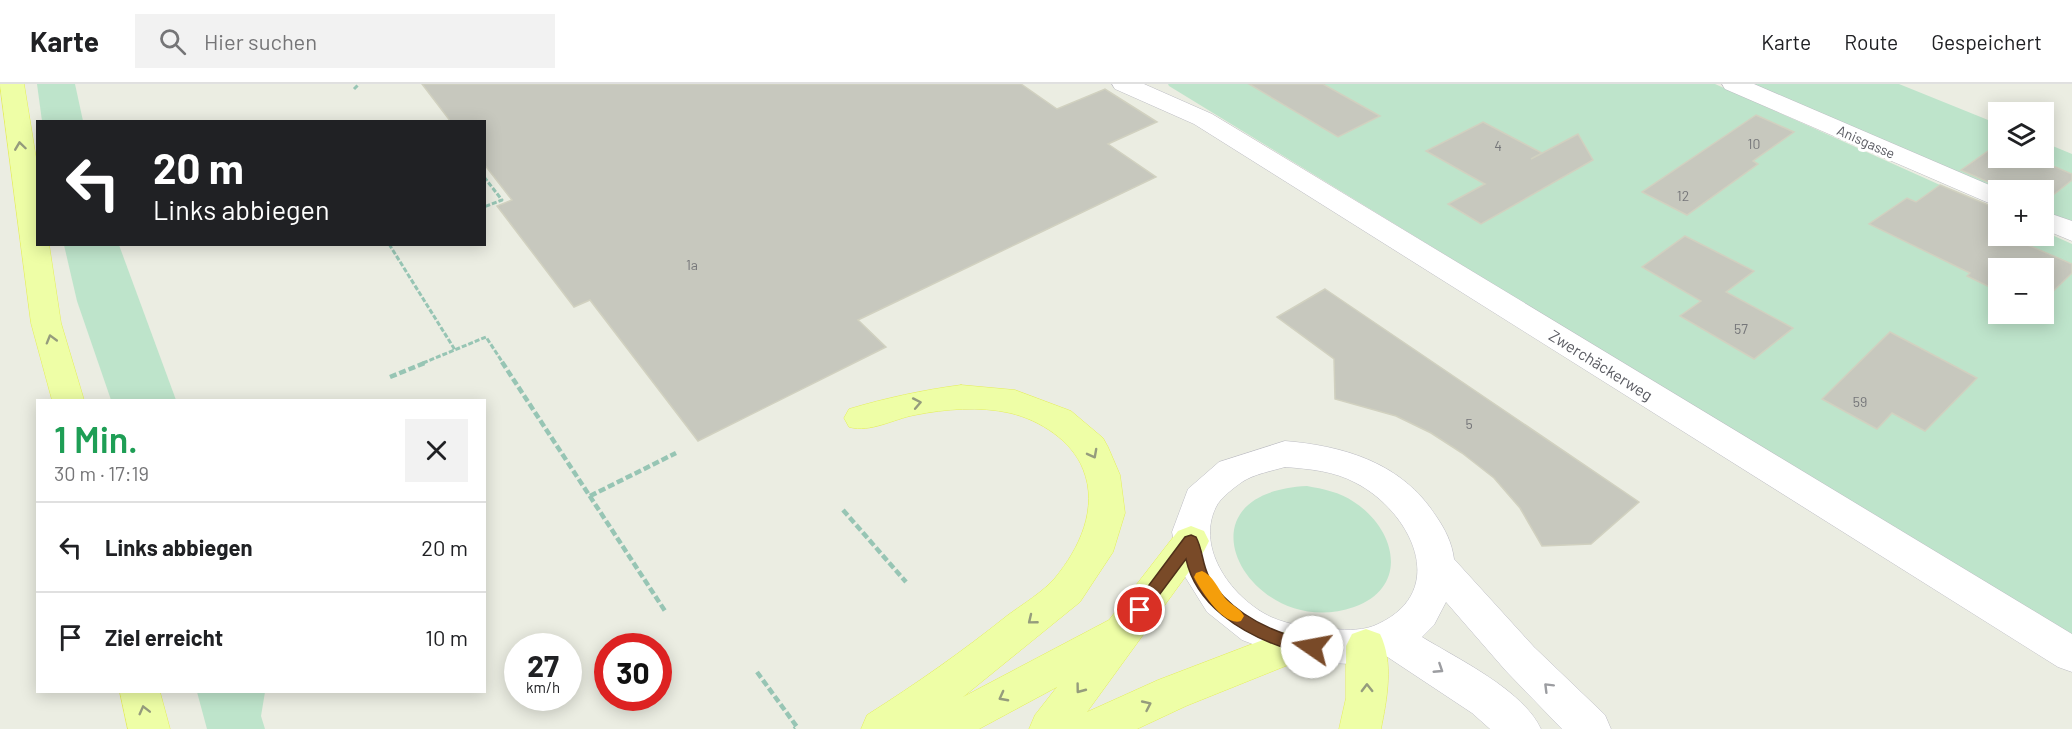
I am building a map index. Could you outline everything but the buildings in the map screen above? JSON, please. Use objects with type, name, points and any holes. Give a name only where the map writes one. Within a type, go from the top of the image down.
[{"type":"main road","points":[[12,84],[46,323],[68,399]]},
{"type":"main road","points":[[861,418],[915,403],[961,397],[1015,402],[1026,406],[1059,420],[1091,447],[1103,475],[1107,513],[1094,552],[1067,591],[963,675],[882,729]]},
{"type":"main road","points":[[1050,729],[1191,542]]},
{"type":"main road","points":[[933,729],[982,708],[1072,660],[1127,627]]},
{"type":"main road","points":[[1360,729],[1378,641]]},
{"type":"main road","points":[[1094,729],[1172,693],[1294,645]]},
{"type":"main road","points":[[140,693],[149,729]]},
{"type":"street","name":"Zwerchäckerweg","points":[[1124,84],[1203,119],[2072,655]]},
{"type":"street","name":"Anisgasse","points":[[1734,84],[1988,195]]},
{"type":"street","points":[[2054,224],[2072,232]]},
{"type":"street","points":[[1285,454],[1315,456],[1345,463],[1374,475],[1398,493],[1423,523],[1431,539],[1436,565],[1432,593],[1416,619],[1378,641],[1331,650],[1294,645],[1250,626],[1221,604],[1205,584],[1195,563],[1191,542],[1193,517],[1203,496],[1216,480],[1235,468],[1257,459],[1285,454]]},
{"type":"street","points":[[1436,565],[1520,659],[1590,729]]},
{"type":"street","points":[[1378,641],[1487,700],[1520,729]]},
{"type":"path","points":[[354,89],[359,84]]},
{"type":"path","points":[[486,180],[502,200],[486,206]]},
{"type":"path","points":[[390,246],[455,350]]},
{"type":"path","points":[[390,377],[486,337],[665,611]]},
{"type":"path","points":[[590,496],[676,453]]},
{"type":"path","points":[[843,510],[906,582]]},
{"type":"path","points":[[757,672],[797,727],[794,729]]},
{"type":"green space","points":[[37,84],[75,84],[83,120],[42,120]]},
{"type":"green space","points":[[1168,84],[1715,84],[1988,207],[1988,246],[2054,246],[2054,236],[2072,244],[2072,638]]},
{"type":"green space","points":[[1752,84],[1899,84],[1988,120],[1988,168],[2054,168],[2054,147],[2072,154],[2072,223],[2054,216],[2054,180],[1988,180],[1988,186]]},
{"type":"green space","points":[[64,246],[119,246],[176,399],[111,399],[77,301]]},
{"type":"green space","points":[[1307,486],[1337,493],[1354,502],[1380,527],[1387,542],[1391,557],[1390,572],[1384,586],[1372,598],[1354,607],[1317,612],[1284,604],[1257,586],[1240,563],[1233,537],[1241,513],[1265,495]]},
{"type":"green space","points":[[197,693],[265,693],[261,716],[265,729],[207,729]]},
{"type":"slow traffic","points":[[1202,577],[1221,604],[1236,616]]},
{"type":"route","points":[[1140,610],[1191,542],[1195,563],[1205,584],[1221,604],[1242,621],[1267,635],[1294,645],[1312,647]]}]
